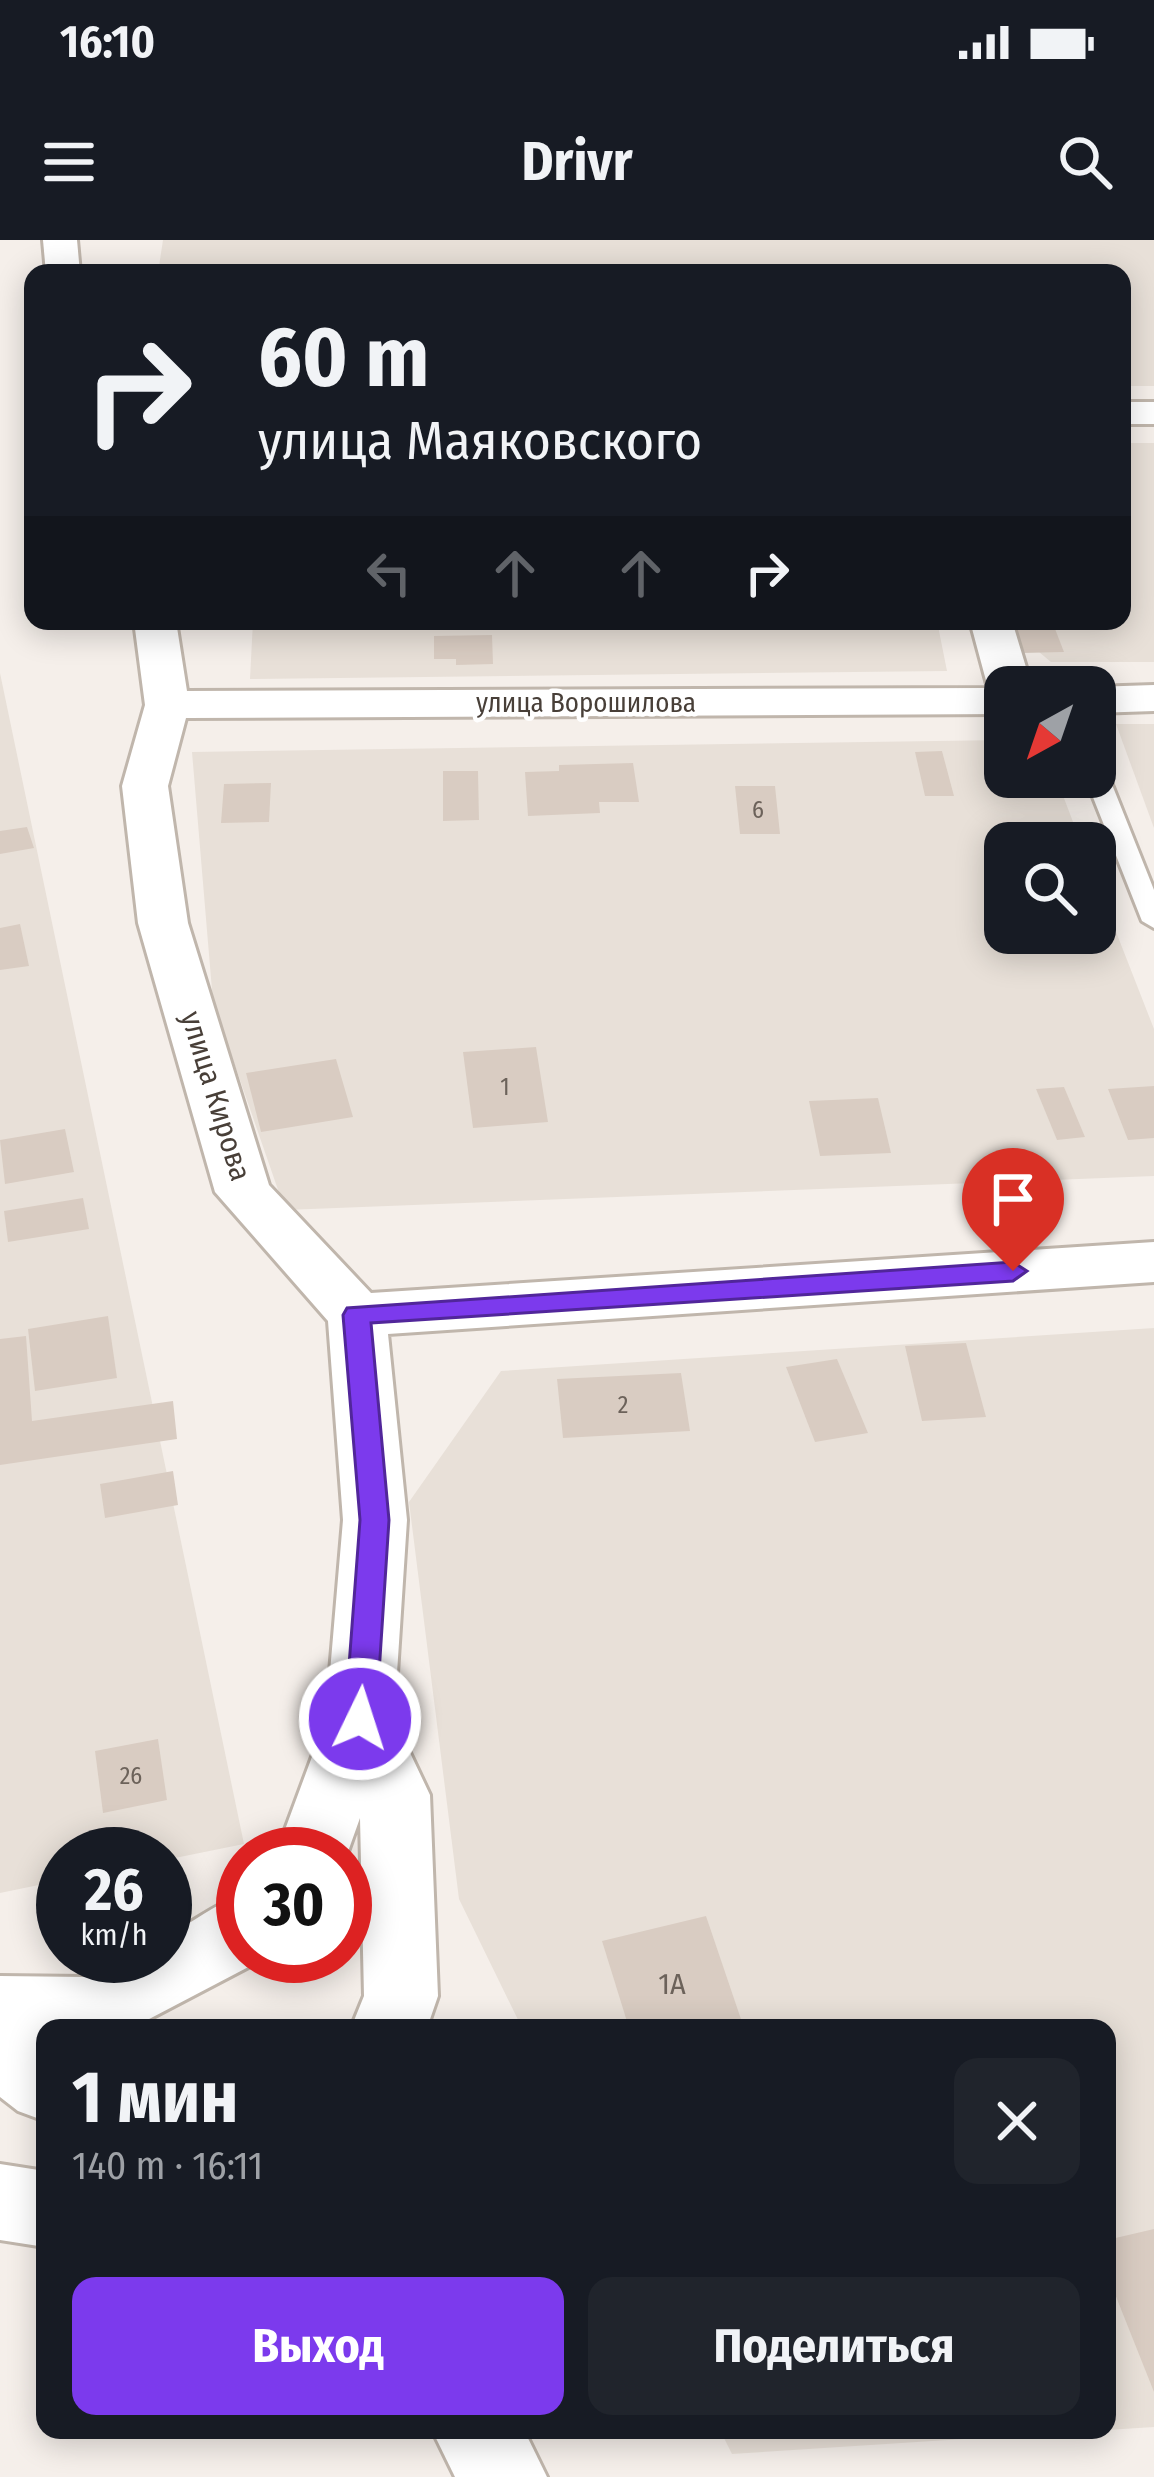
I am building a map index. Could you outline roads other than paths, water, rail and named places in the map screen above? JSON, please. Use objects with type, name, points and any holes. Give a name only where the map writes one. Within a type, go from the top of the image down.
[{"type":"street","name":"улица Кирова","points":[[156,630],[166,705],[145,786],[164,923],[243,1192],[357,1315]]},
{"type":"street","points":[[994,630],[1004,666]]},
{"type":"street","points":[[1116,699],[1154,698]]},
{"type":"street","name":"улица Ворошилова","points":[[166,705],[984,701]]},
{"type":"street","points":[[322,1827],[360,1719],[375,1520],[357,1315],[1154,1262]]},
{"type":"street","points":[[360,1719],[395,1795],[401,1996],[392,2019]]},
{"type":"street","points":[[0,2010],[92,2011],[216,1947]]},
{"type":"street","points":[[0,2051],[36,2079]]},
{"type":"street","points":[[0,2202],[36,2208]]},
{"type":"street","points":[[480,2439],[504,2477]]},
{"type":"lane","points":[[1105,798],[1154,921]]}]
